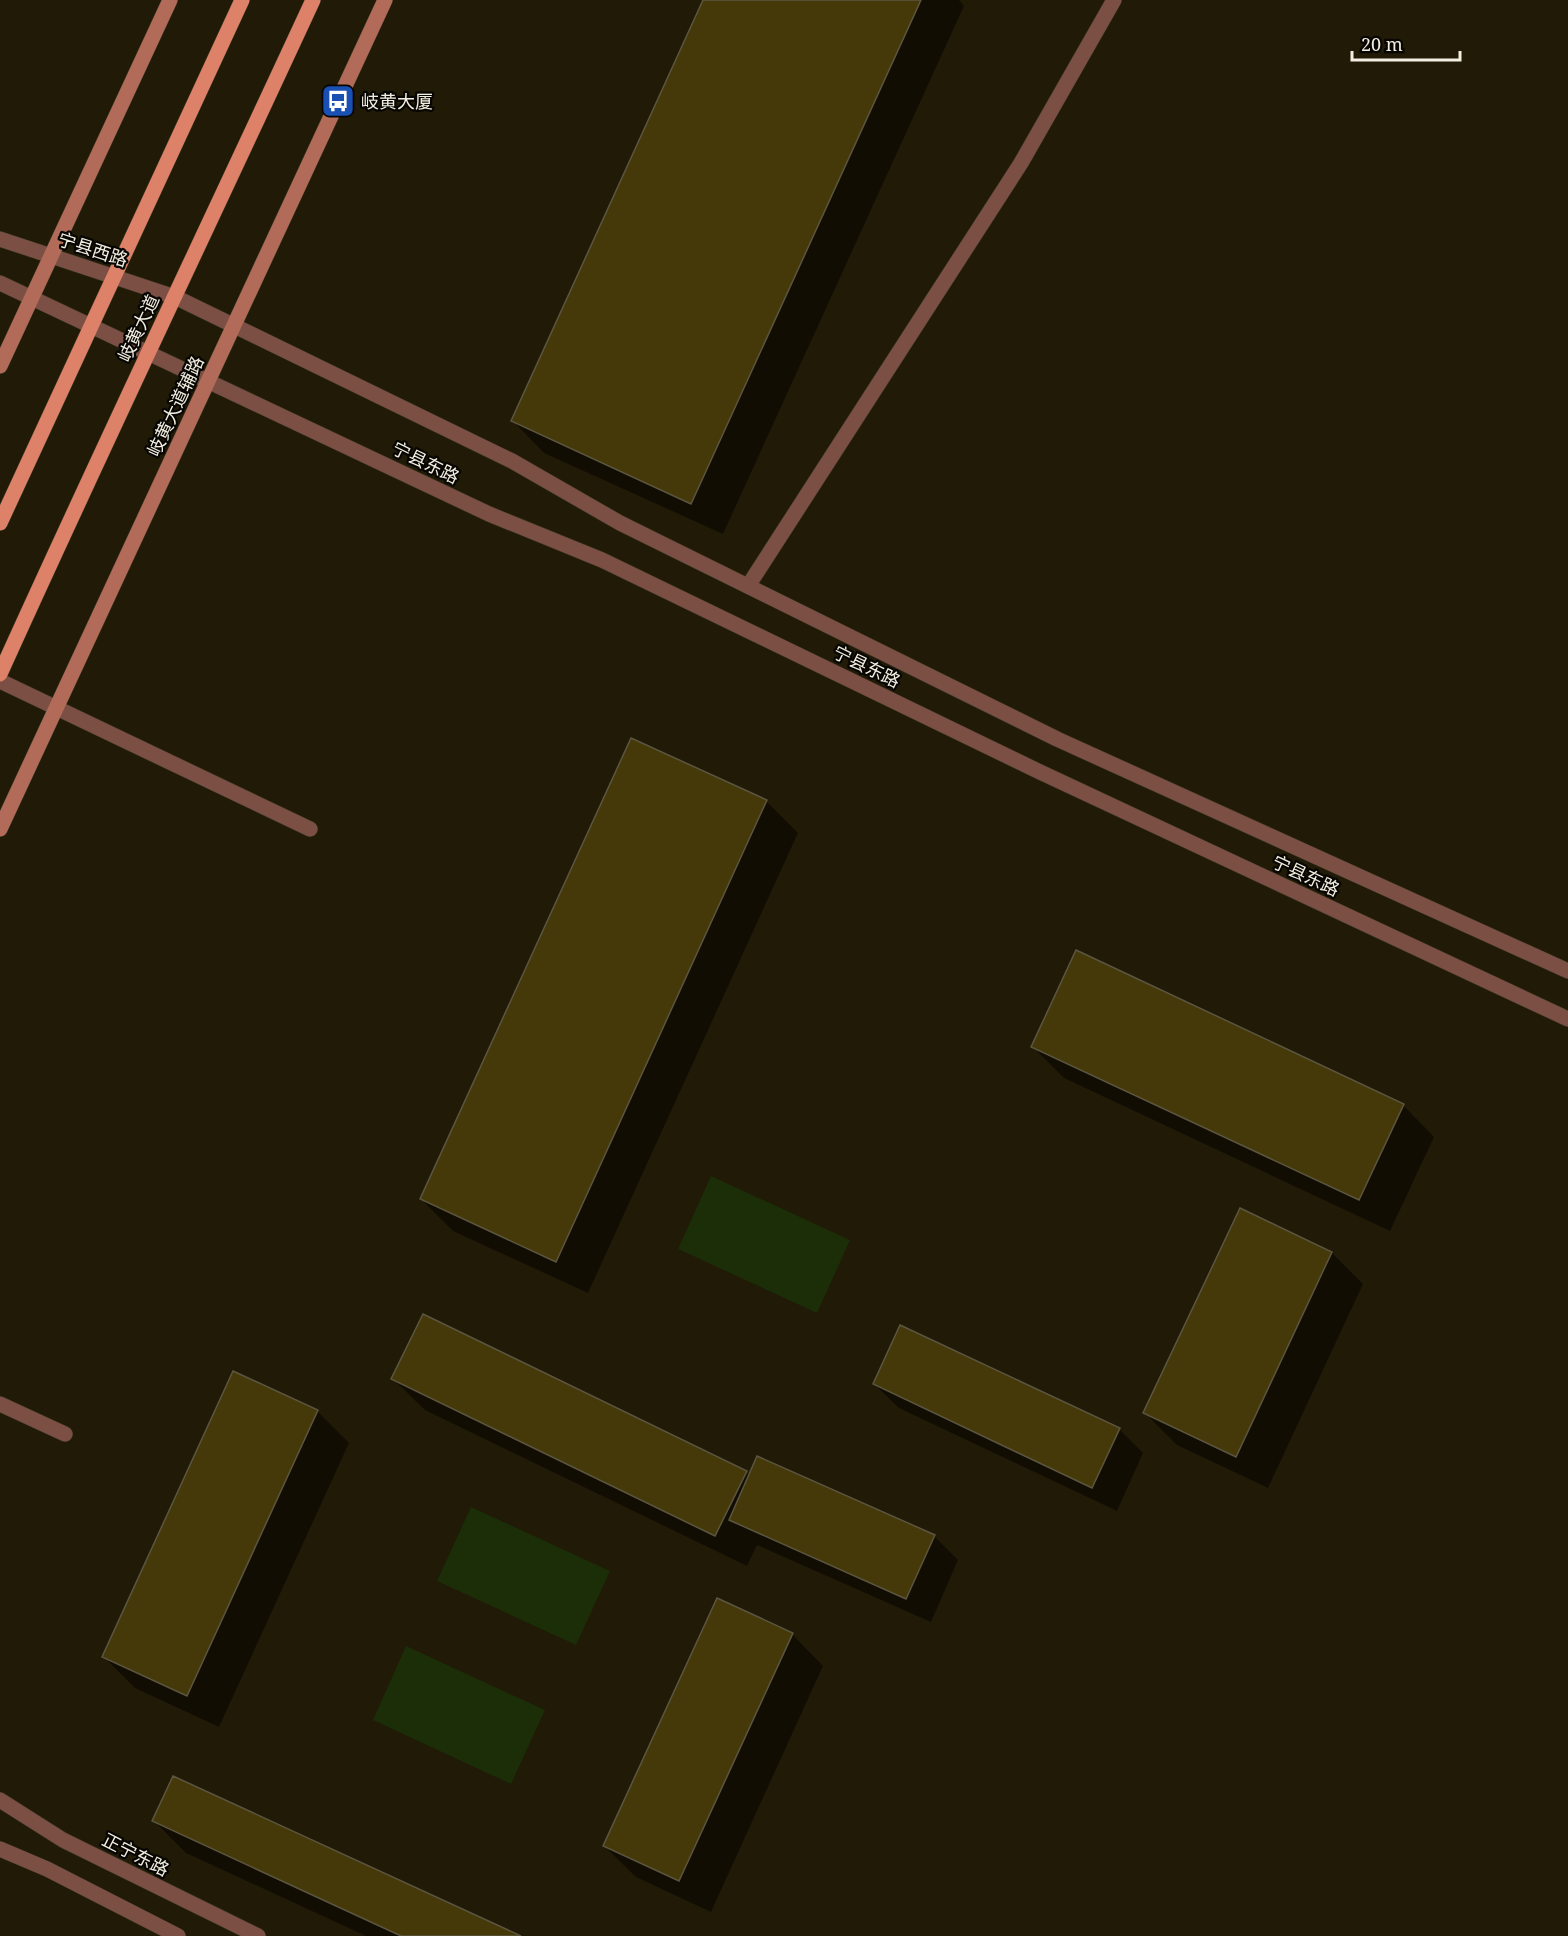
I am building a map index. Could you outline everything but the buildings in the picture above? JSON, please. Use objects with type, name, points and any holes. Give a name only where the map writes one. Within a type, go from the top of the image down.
[{"type":"main road","points":[[0,366],[170,0]]},
{"type":"main road","points":[[0,523],[242,0]]},
{"type":"main road","name":"岐黄大道","points":[[0,674],[313,0]]},
{"type":"main road","name":"岐黄大道辅路","points":[[0,829],[385,0]]},
{"type":"street","points":[[748,586],[1021,163],[1114,0]]},
{"type":"street","name":"宁县西路","points":[[0,239],[174,297]]},
{"type":"street","points":[[0,283],[148,353]]},
{"type":"street","name":"宁县东路","points":[[174,297],[512,461],[621,523],[1057,739],[1568,971]]},
{"type":"street","name":"宁县东路","points":[[148,353],[489,514],[602,560],[1029,766],[1568,1019]]},
{"type":"street","points":[[0,681],[310,829]]},
{"type":"street","points":[[0,1404],[65,1434]]},
{"type":"street","name":"正宁东路","points":[[0,1800],[63,1840],[258,1936]]},
{"type":"street","points":[[0,1849],[47,1869],[178,1936]]},
{"type":"green space","points":[[711,1176],[850,1240],[817,1313],[678,1249]]},
{"type":"green space","points":[[471,1507],[610,1571],[576,1645],[437,1581]]},
{"type":"green space","points":[[406,1646],[545,1710],[511,1784],[373,1720]]},
{"type":"place","name":"岐黄大厦","points":[[338,101]]}]
